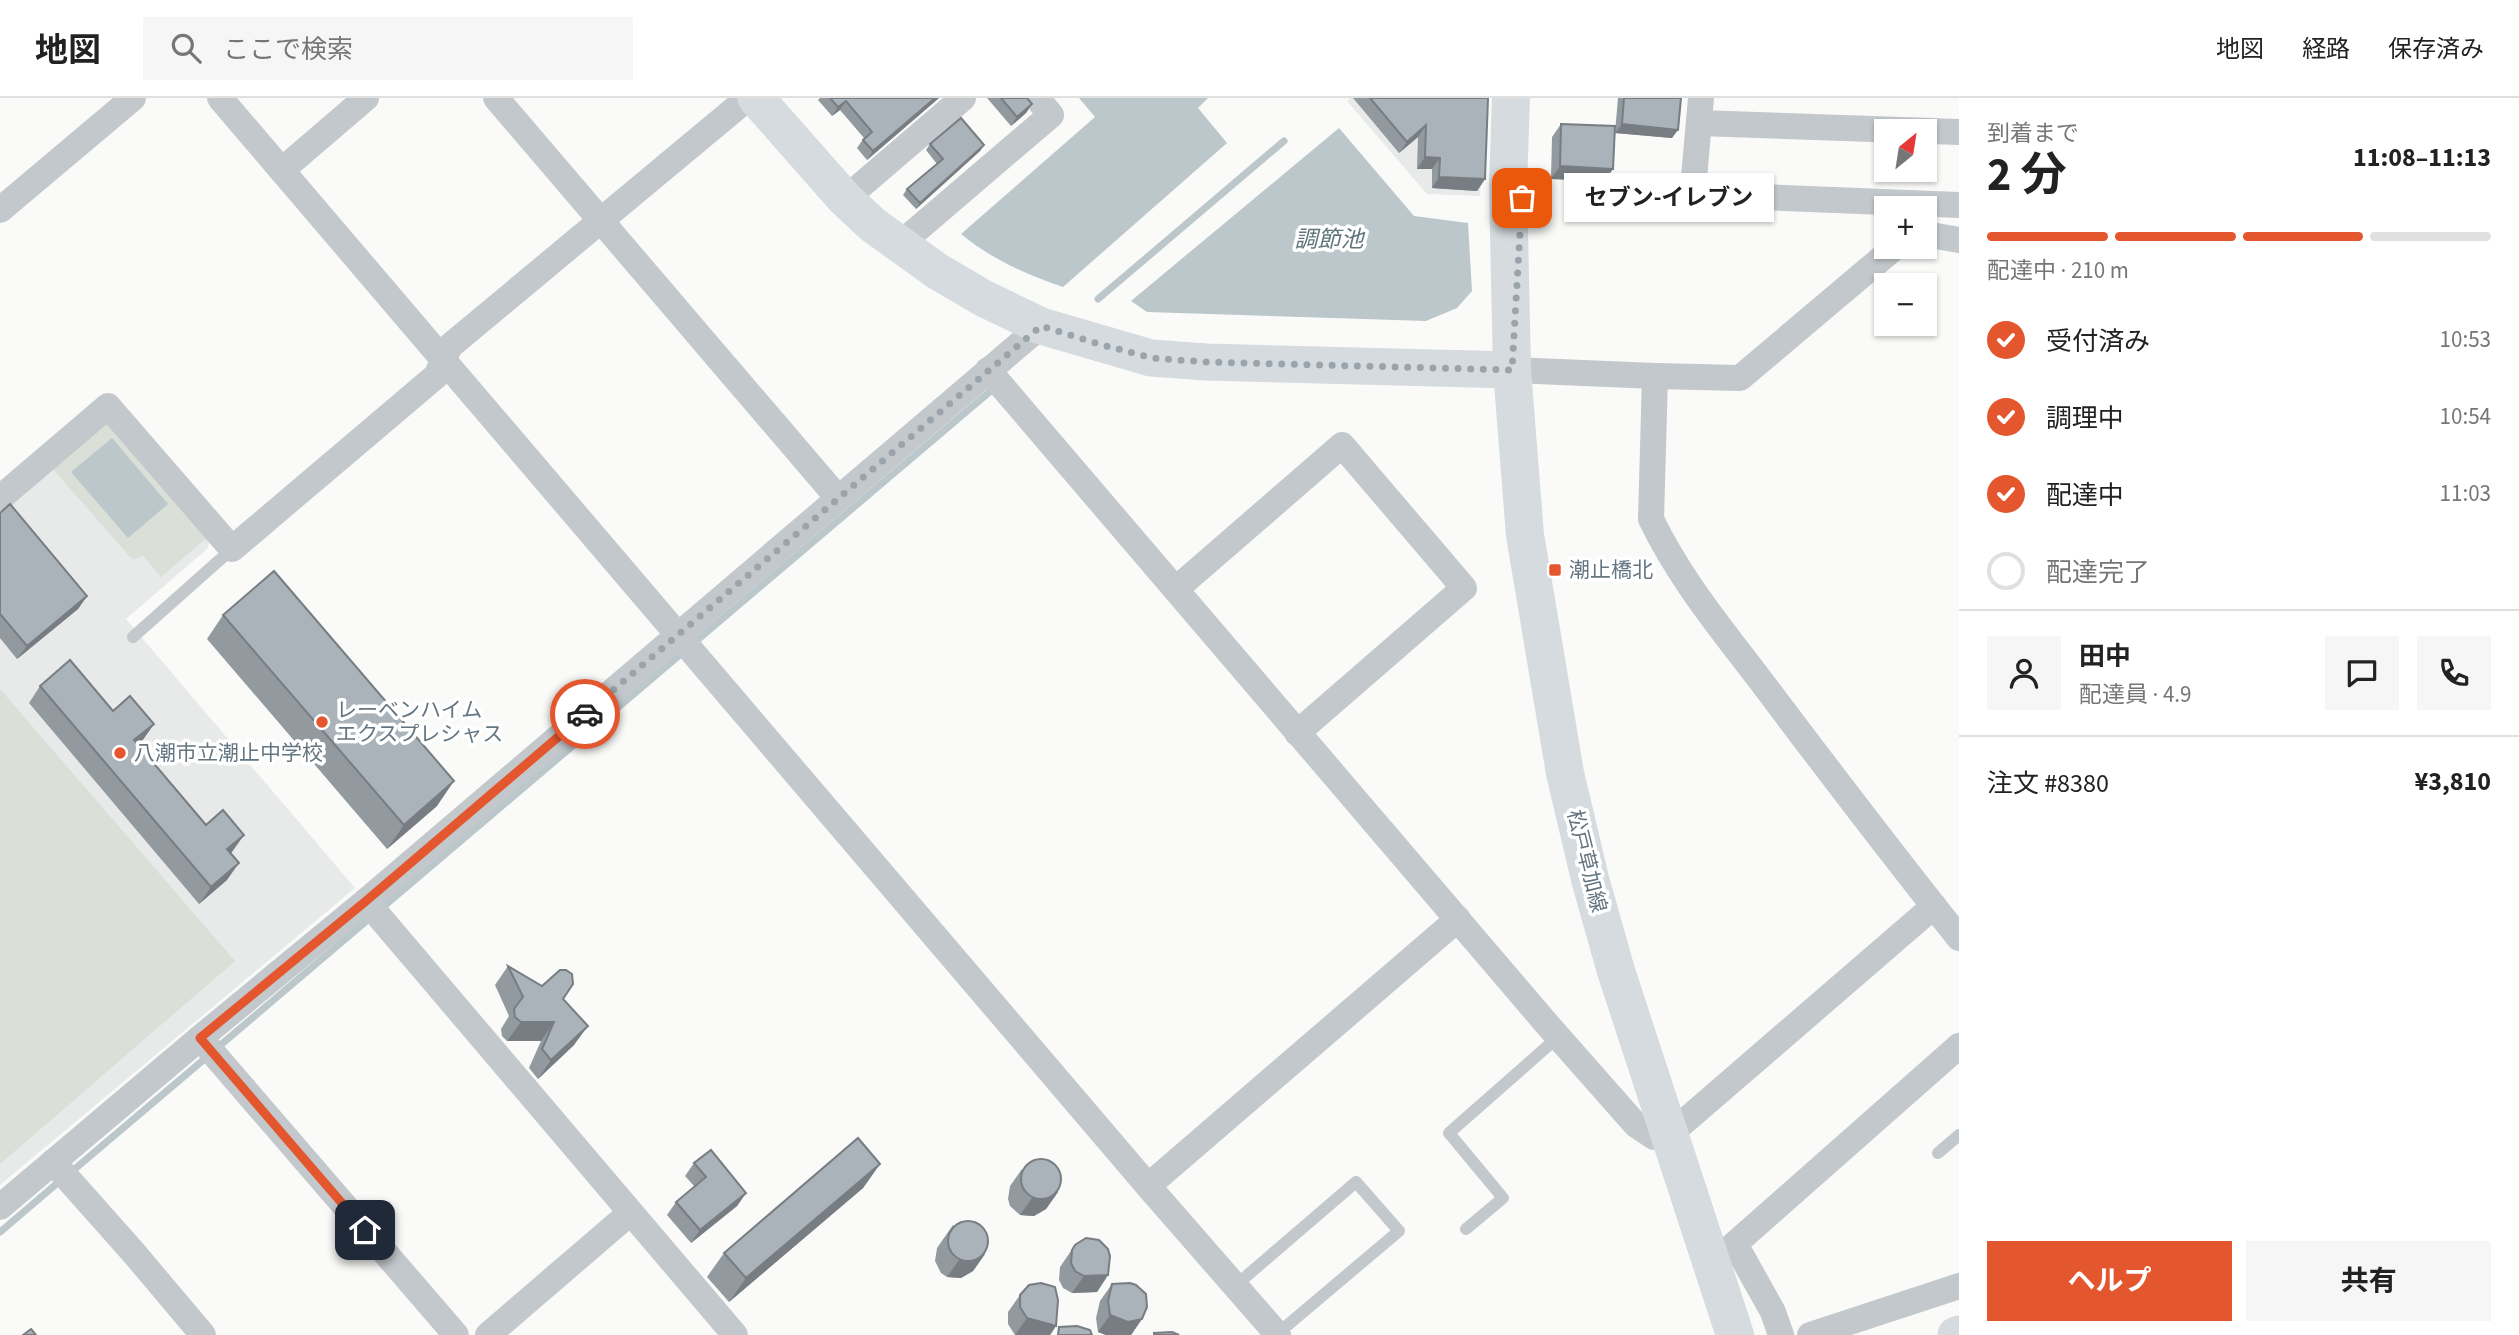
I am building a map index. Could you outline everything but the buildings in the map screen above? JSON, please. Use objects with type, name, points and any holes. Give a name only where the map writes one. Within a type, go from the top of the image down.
[{"type":"main road","name":"松戸草加線","points":[[1511,98],[1508,185],[1512,370],[1525,535],[1564,773],[1616,971],[1670,1134],[1723,1254],[1735,1335]]},
{"type":"main road","name":"松戸草加線","points":[[1512,370],[1529,98]]},
{"type":"street","points":[[0,210],[133,98]]},
{"type":"street","points":[[220,98],[1148,1186],[1278,1334]]},
{"type":"street","points":[[282,170],[366,98]]},
{"type":"street","points":[[496,98],[838,498]]},
{"type":"street","points":[[0,498],[108,406],[232,549],[436,376],[450,346],[748,98]]},
{"type":"street","points":[[756,98],[845,199],[899,245],[983,298],[1041,326],[1152,358],[1206,362],[1740,377],[1881,259]]},
{"type":"street","points":[[845,199],[963,98]]},
{"type":"street","points":[[899,245],[1051,115],[1037,98]]},
{"type":"street","points":[[1959,132],[1700,110],[1694,178],[1698,189],[1709,195],[1959,205]]},
{"type":"street","points":[[1937,236],[1959,240]]},
{"type":"street","points":[[0,1207],[366,901],[687,643],[838,498],[1041,326]]},
{"type":"street","points":[[988,370],[1558,1037],[1636,1125],[1654,1137],[1670,1134],[1934,906]]},
{"type":"street","points":[[1655,376],[1651,519],[1656,529],[1686,581],[1839,785],[1959,938]]},
{"type":"street","points":[[1176,589],[1342,445],[1464,588],[1297,733]]},
{"type":"street","points":[[366,901],[735,1335]]},
{"type":"street","points":[[1148,1186],[1458,919]]},
{"type":"street","points":[[200,1038],[456,1335]]},
{"type":"street","points":[[1781,1335],[1773,1312],[1723,1254],[1959,1046]]},
{"type":"street","points":[[53,1162],[203,1335]]},
{"type":"street","points":[[488,1335],[630,1213]]},
{"type":"street","points":[[1810,1335],[1959,1286]]},
{"type":"lane","points":[[133,637],[232,549]]},
{"type":"lane","points":[[1466,1229],[1503,1198],[1449,1132],[1558,1037]]},
{"type":"lane","points":[[1938,1153],[1959,1135]]},
{"type":"lane","points":[[1235,1286],[1356,1182],[1399,1231],[1278,1334]]},
{"type":"shaded area","points":[[1350,98],[1485,98],[1480,196],[1427,194],[1347,101]]},
{"type":"shaded area","points":[[103,421],[115,424],[210,535],[161,577],[143,556],[133,560],[51,467]]},
{"type":"shaded area","name":"八潮市立潮止中学校","points":[[100,423],[210,539],[208,548],[126,619],[355,888],[0,1185],[0,508]]},
{"type":"shaded area","points":[[0,689],[235,961],[0,1164]]},
{"type":"water","points":[[1079,98],[1208,98],[1198,108],[1227,143],[1063,287],[1009,265],[961,234],[1095,117]]},
{"type":"water","name":"調節池","points":[[1339,128],[1414,216],[1468,223],[1472,291],[1457,308],[1426,321],[1147,312],[1131,301]]},
{"type":"water","points":[[112,438],[168,504],[128,538],[71,472]]},
{"type":"waterway","points":[[1098,299],[1284,141]]},
{"type":"waterway","points":[[217,1048],[993,389]]},
{"type":"waterway","points":[[70,1173],[208,1056]]},
{"type":"waterway","points":[[0,1232],[61,1180]]},
{"type":"way so far","points":[[585,714],[1041,326],[1152,358],[1458,371],[1512,370],[1522,198]]},
{"type":"place","name":"セブン-イレブン","points":[[1522,198]]},
{"type":"place","name":"潮止橋北","points":[[1555,570]]},
{"type":"place","name":"レーベンハイム エクスプレシャス","points":[[322,722]]},
{"type":"place","name":"八潮市立潮止中学校","points":[[120,753]]},
{"type":"route","points":[[365,1230],[200,1038],[585,714]]}]
